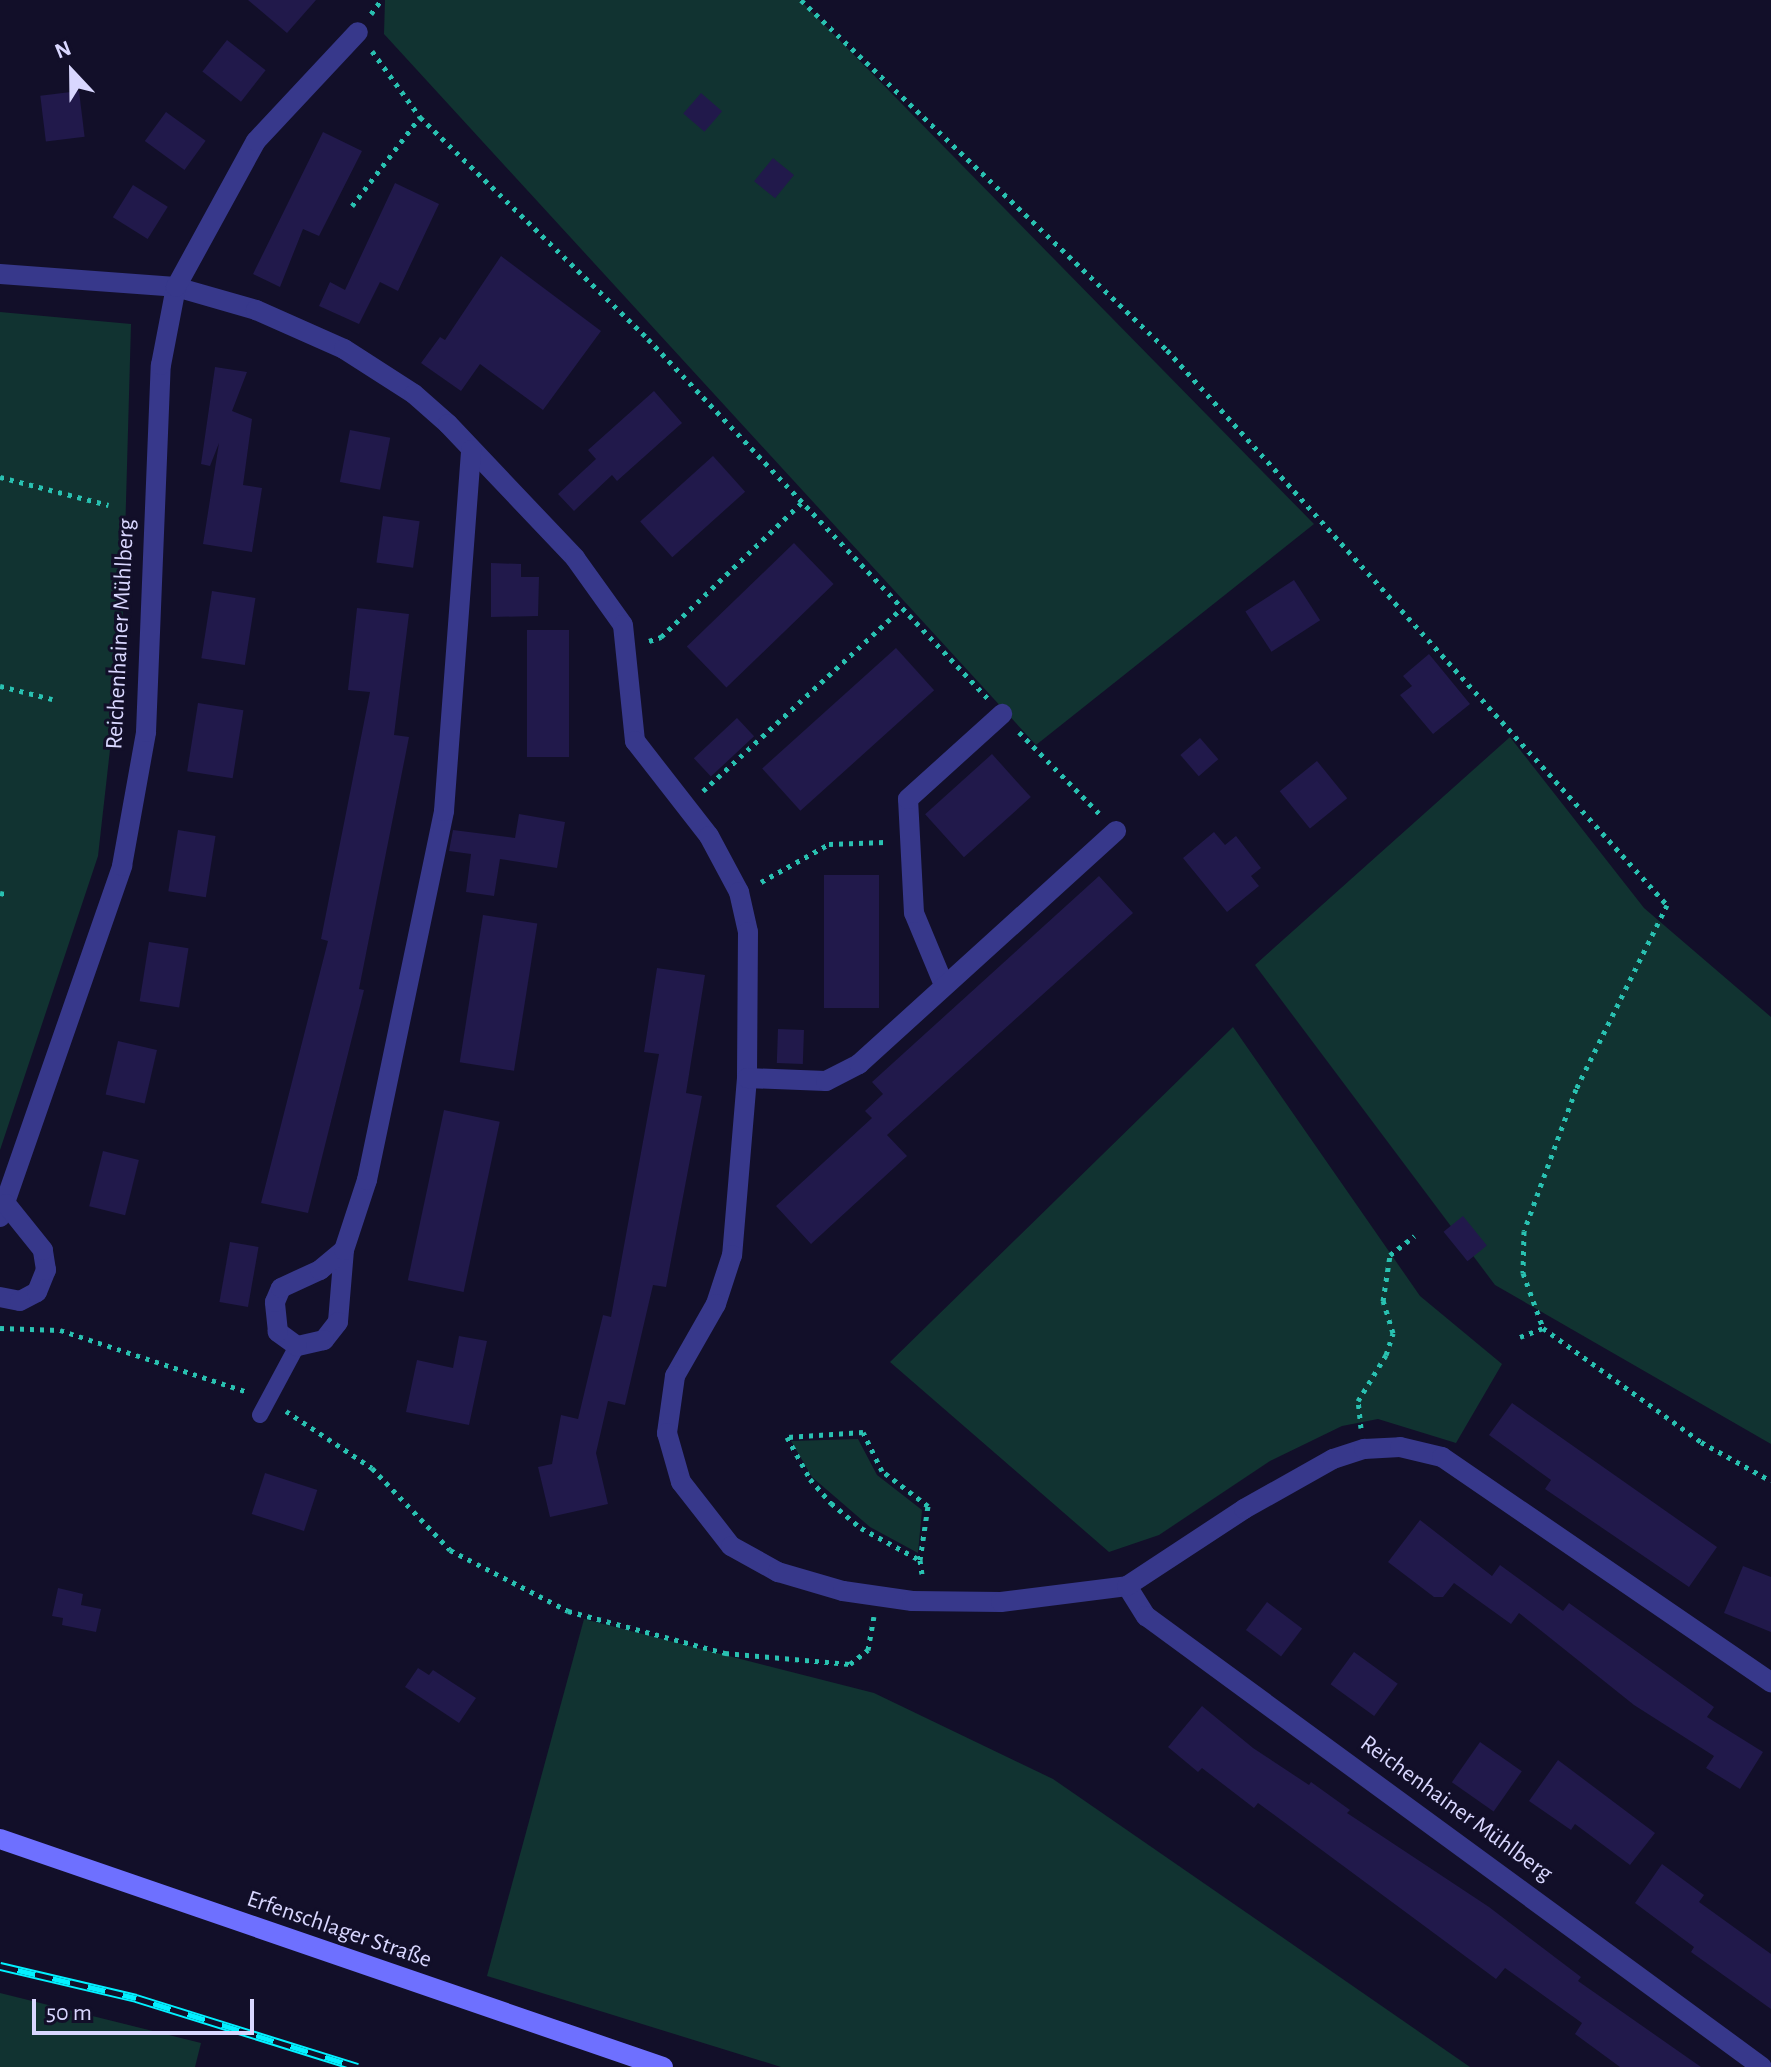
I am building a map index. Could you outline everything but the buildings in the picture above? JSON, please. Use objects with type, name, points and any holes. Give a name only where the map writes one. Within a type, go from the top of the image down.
[{"type":"main road","name":"Erfenschlager Straße","points":[[0,1839],[663,2067]]},
{"type":"street","name":"Reichenhainer Mühlberg","points":[[0,1297],[20,1301],[37,1292],[46,1270],[43,1250],[3,1211],[122,866],[146,732],[161,365],[176,287],[256,141],[358,32]]},
{"type":"street","points":[[0,274],[176,287],[256,310],[344,349],[414,394],[471,450],[575,558],[623,625],[629,646],[635,741],[709,836],[739,892],[748,932],[747,1078],[732,1255],[716,1304],[675,1376],[667,1433],[672,1460],[696,1505],[731,1546],[778,1572],[878,1596],[1001,1602],[1127,1586],[1244,1509],[1333,1459],[1364,1449],[1400,1447],[1442,1457],[1771,1682]]},
{"type":"street","points":[[344,1250],[320,1270],[281,1288],[274,1318],[278,1332],[297,1346],[324,1340],[338,1322],[344,1250],[367,1180],[444,811],[471,450]]},
{"type":"street","points":[[944,985],[914,913],[908,799],[1002,714]]},
{"type":"street","points":[[747,1078],[826,1081],[859,1064],[1116,831]]},
{"type":"street","name":"Reichenhainer Mühlberg","points":[[1127,1586],[1146,1616],[1762,2067]]},
{"type":"lane","points":[[260,1415],[297,1346]]},
{"type":"path","points":[[801,0],[1167,350],[1667,905],[1576,1089],[1524,1231],[1523,1273],[1543,1328],[1701,1442],[1771,1481]]},
{"type":"path","points":[[358,32],[420,117],[648,339],[1116,831]]},
{"type":"path","points":[[352,206],[420,117]]},
{"type":"path","points":[[0,477],[108,505]]},
{"type":"path","points":[[629,646],[661,637],[801,503]]},
{"type":"path","points":[[685,808],[902,608]]},
{"type":"path","points":[[0,686],[52,699]]},
{"type":"path","points":[[739,892],[829,844],[909,841]]},
{"type":"path","points":[[0,893],[9,895]]},
{"type":"path","points":[[1364,1449],[1358,1401],[1386,1355],[1393,1333],[1383,1286],[1390,1255],[1414,1236]]},
{"type":"path","points":[[0,1328],[60,1330],[268,1399],[372,1468],[450,1550],[568,1611],[725,1653],[850,1664],[868,1650],[878,1596]]},
{"type":"path","points":[[1520,1337],[1543,1328]]},
{"type":"path","points":[[920,1560],[880,1540],[831,1503],[810,1479],[787,1437],[863,1432],[882,1471],[928,1506],[920,1560],[922,1574]]},
{"type":"green space","points":[[385,0],[800,0],[1314,524],[1036,745],[384,34]]},
{"type":"green space","points":[[0,312],[131,324],[122,643],[98,856],[0,1150]]},
{"type":"green space","points":[[1510,737],[1644,908],[1771,1017],[1771,1444],[1495,1285],[1255,965]]},
{"type":"green space","points":[[1233,1027],[1420,1296],[1502,1364],[1456,1443],[1378,1419],[1342,1426],[1270,1461],[1159,1535],[1109,1552],[890,1362]]},
{"type":"green space","points":[[858,1439],[877,1475],[922,1510],[918,1553],[870,1527],[812,1477],[791,1441]]},
{"type":"green space","points":[[584,1619],[874,1693],[1053,1779],[1470,2067],[781,2067],[487,1976]]},
{"type":"green space","points":[[0,1993],[201,2043],[195,2067],[0,2067]]},
{"type":"railway","points":[[0,1966],[136,1998],[358,2067]]}]
